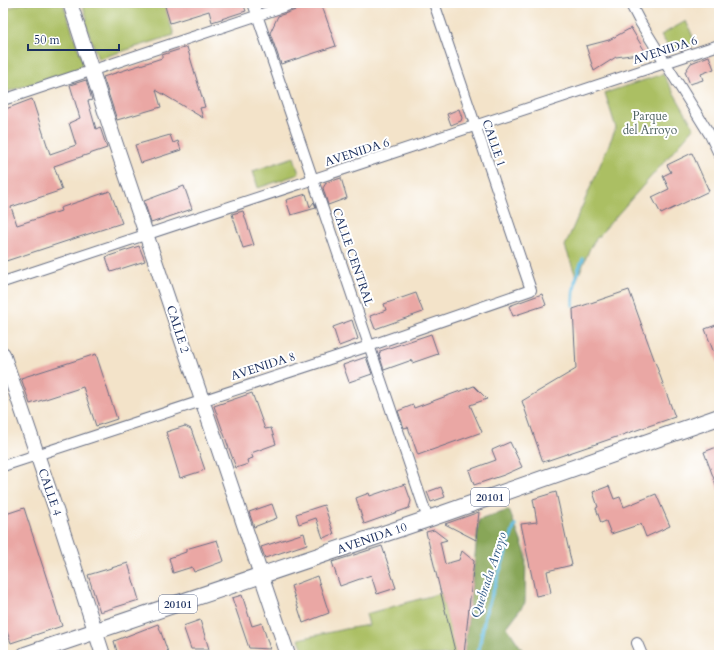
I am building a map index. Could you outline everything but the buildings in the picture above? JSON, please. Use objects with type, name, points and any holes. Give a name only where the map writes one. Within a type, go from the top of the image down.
[{"type":"main road","name":"AVENIDA 10","points":[[25,655],[428,519],[719,417]]},
{"type":"street","name":"CALLE 2","points":[[70,3],[201,400],[288,655]]},
{"type":"street","name":"CALLE CENTRAL","points":[[253,3],[428,519]]},
{"type":"street","points":[[3,100],[296,3]]},
{"type":"street","name":"CALLE 1","points":[[434,3],[531,290]]},
{"type":"street","points":[[630,3],[640,22],[710,135],[719,154]]},
{"type":"street","name":"AVENIDA 6","points":[[3,282],[719,46]]},
{"type":"street","name":"AVENIDA 8","points":[[3,466],[369,346],[531,290]]},
{"type":"street","name":"CALLE 4","points":[[3,354],[104,655]]},
{"type":"street","points":[[637,643],[642,655]]},
{"type":"green space","points":[[23,3],[63,3],[83,63],[80,68],[3,93],[3,10]]},
{"type":"green space","points":[[82,3],[164,3],[174,35],[98,59],[85,22],[87,18]]},
{"type":"green space","points":[[686,21],[696,44],[671,51],[661,35]]},
{"type":"green space","name":"Parque del Arroyo","points":[[663,74],[694,128],[596,239],[590,248],[577,279],[565,246],[616,128],[605,93]]},
{"type":"green space","points":[[294,157],[299,174],[258,188],[253,171]]},
{"type":"green space","points":[[509,510],[526,554],[525,603],[507,627],[523,651],[520,655],[460,655],[464,653],[479,520]]},
{"type":"green space","points":[[441,593],[457,655],[305,655],[299,639],[369,625],[366,614]]},
{"type":"waterway","name":"Quebrada Arroyo","points":[[573,305],[575,281],[578,269],[583,259]]},
{"type":"waterway","name":"Quebrada Arroyo","points":[[478,655],[485,615],[515,525]]}]
